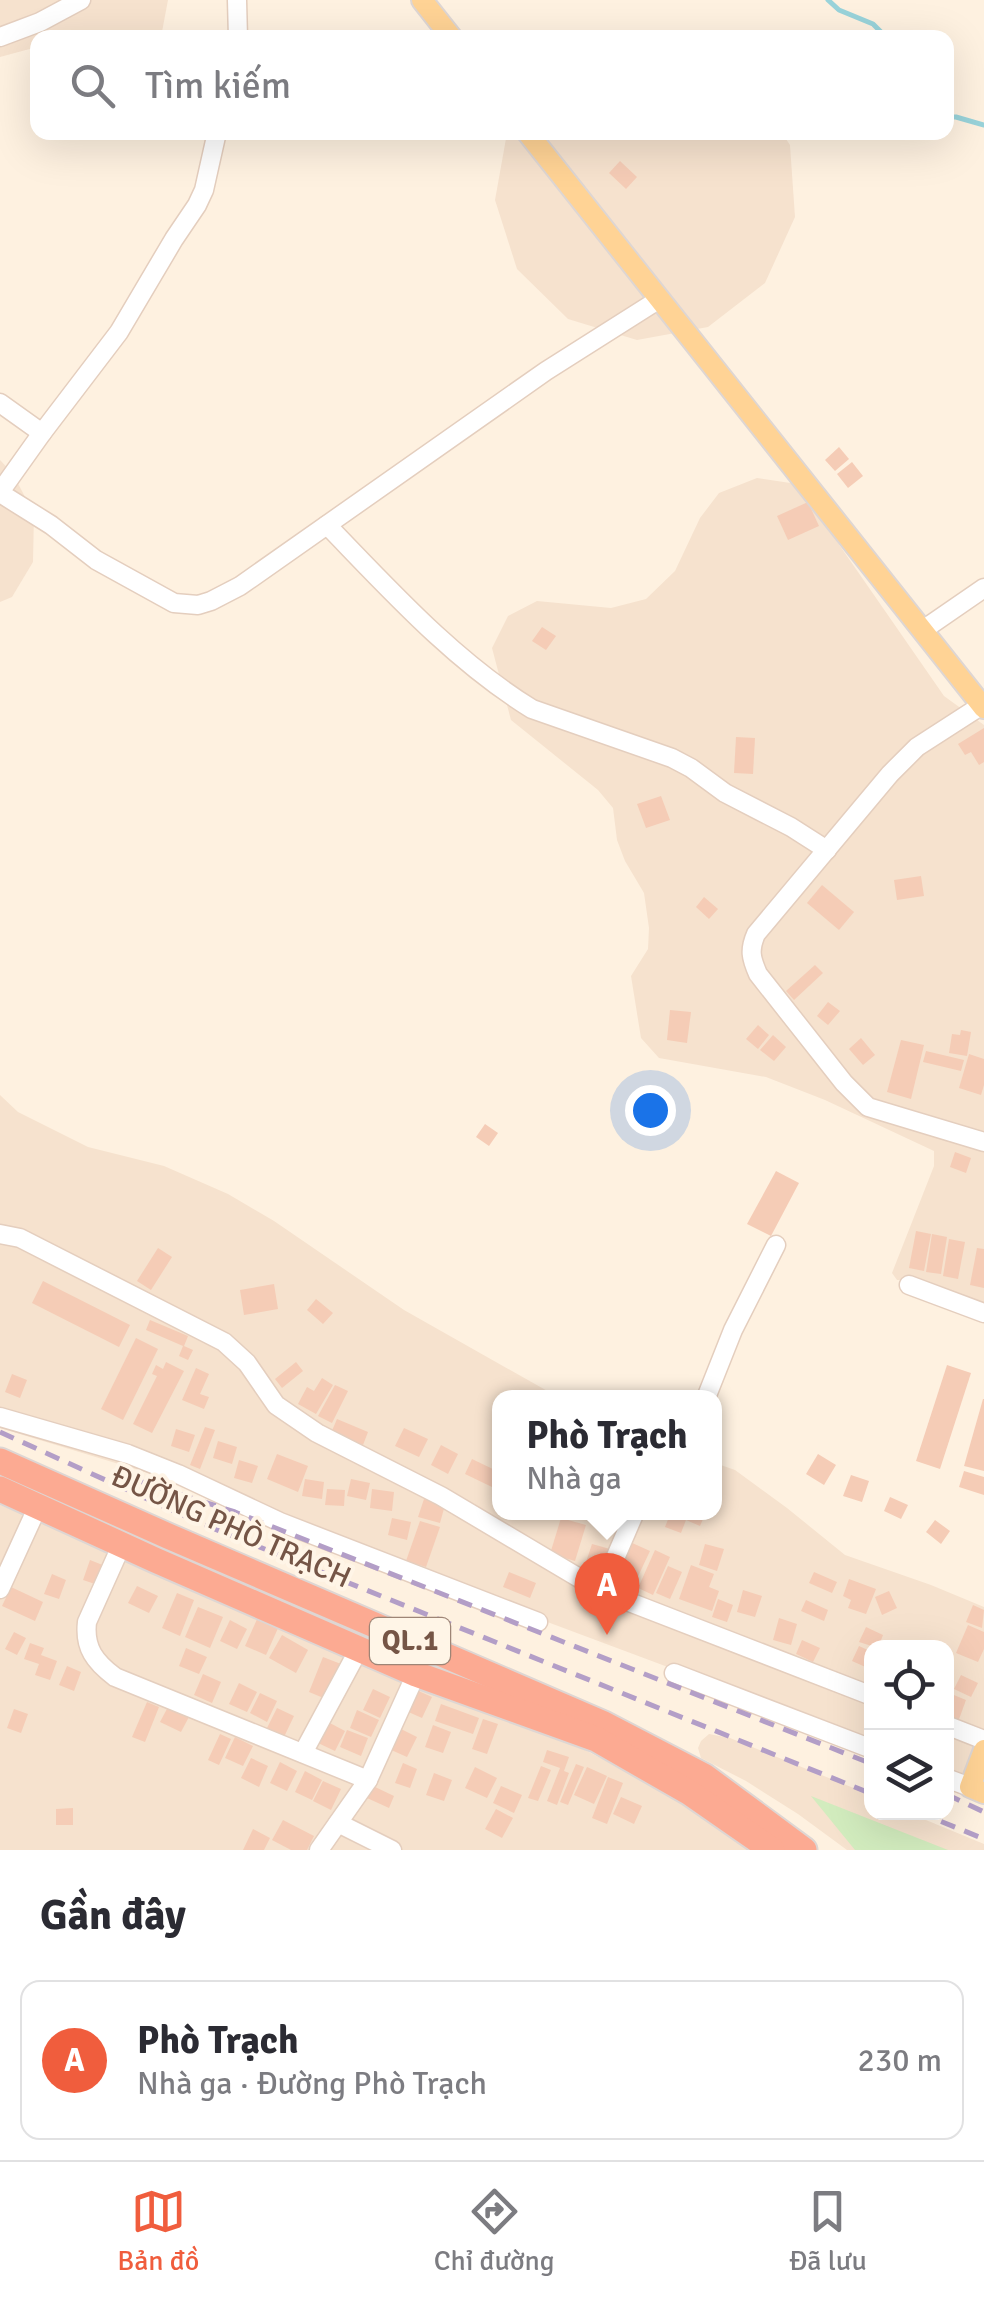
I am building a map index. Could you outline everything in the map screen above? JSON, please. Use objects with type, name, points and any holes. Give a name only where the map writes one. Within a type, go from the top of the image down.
[{"type":"highway","name":"ĐƯỜNG PHÒ TRẠCH","points":[[0,1460],[704,1776],[804,1850]]},
{"type":"highway","name":"ĐƯỜNG PHÒ TRẠCH","points":[[0,1488],[416,1674],[600,1731],[772,1850]]},
{"type":"highway","points":[[155,1560],[168,1536]]},
{"type":"main road","points":[[422,0],[446,30]]},
{"type":"main road","points":[[533,140],[983,707]]},
{"type":"main road","points":[[977,1790],[984,1750]]},
{"type":"street","points":[[0,37],[81,0]]},
{"type":"street","points":[[237,0],[238,30]]},
{"type":"street","points":[[215,140],[198,206],[119,332],[0,492],[96,560],[174,603],[198,605],[240,586],[514,394],[658,300]]},
{"type":"street","points":[[0,403],[42,432]]},
{"type":"street","points":[[327,526],[398,599],[493,682],[532,709],[672,758],[724,793],[791,827],[826,850]]},
{"type":"street","points":[[923,630],[984,588]]},
{"type":"street","points":[[983,707],[918,746],[890,774],[756,934],[751,958],[758,974],[844,1083],[868,1107],[984,1142]]},
{"type":"street","points":[[0,1234],[20,1238],[224,1342],[247,1363],[276,1405],[316,1434],[441,1496],[602,1591],[864,1693]]},
{"type":"street","points":[[709,1390],[733,1330],[776,1245]]},
{"type":"street","points":[[908,1285],[984,1313]]},
{"type":"street","points":[[0,1416],[128,1454],[280,1522],[538,1622]]},
{"type":"street","points":[[2,1579],[38,1506]]},
{"type":"street","points":[[602,1591],[632,1520]]},
{"type":"street","points":[[122,1544],[87,1622],[88,1647],[95,1660],[116,1676],[368,1780]]},
{"type":"street","points":[[303,1753],[360,1649]]},
{"type":"street","points":[[674,1672],[864,1746]]},
{"type":"street","points":[[319,1850],[368,1780],[416,1674]]},
{"type":"street","points":[[954,1728],[984,1740]]},
{"type":"street","points":[[338,1823],[392,1850]]},
{"type":"shaded area","points":[[0,0],[168,0],[162,30],[30,30],[30,49],[0,57]]},
{"type":"shaded area","points":[[506,140],[787,140],[795,217],[765,283],[708,327],[637,340],[568,319],[517,269],[495,200]]},
{"type":"shaded area","points":[[0,460],[13,474],[34,514],[33,562],[12,597],[0,602]]},
{"type":"shaded area","points":[[757,478],[797,484],[944,696],[984,725],[984,1307],[912,1280],[897,1280],[892,1273],[934,1166],[934,1151],[766,1077],[659,1058],[641,1038],[631,976],[648,949],[649,928],[644,893],[617,840],[613,808],[598,790],[511,720],[492,648],[508,616],[537,601],[611,608],[646,599],[675,571],[700,518],[719,493]]},
{"type":"shaded area","points":[[0,1095],[18,1112],[88,1147],[164,1166],[228,1194],[404,1310],[546,1390],[492,1390],[492,1520],[722,1520],[722,1465],[735,1470],[845,1555],[984,1607],[984,1734],[966,1778],[954,1774],[954,1640],[864,1640],[864,1740],[155,1475],[0,1428]]},
{"type":"shaded area","points":[[0,1505],[579,1747],[725,1822],[763,1850],[0,1850]]},
{"type":"shaded area","points":[[709,1734],[730,1738],[864,1792],[864,1820],[926,1820],[984,1844],[984,1850],[847,1850],[746,1781],[701,1758],[701,1741]]},
{"type":"green space","points":[[811,1796],[948,1850],[855,1850]]},
{"type":"building","points":[[620,161],[637,177],[626,189],[609,173]]},
{"type":"building","points":[[839,447],[849,459],[835,471],[825,460]]},
{"type":"building","points":[[852,462],[863,476],[848,488],[837,474]]},
{"type":"building","points":[[808,502],[819,526],[788,540],[777,516]]},
{"type":"building","points":[[542,627],[556,636],[546,650],[532,641]]},
{"type":"building","points":[[984,728],[984,762],[979,765],[971,752],[965,755],[958,744]]},
{"type":"building","points":[[736,737],[755,738],[753,774],[734,773]]},
{"type":"building","points":[[661,796],[670,820],[646,828],[637,804]]},
{"type":"building","points":[[921,876],[924,896],[897,900],[894,880]]},
{"type":"building","points":[[822,885],[854,912],[839,930],[807,903]]},
{"type":"building","points":[[704,897],[718,909],[709,919],[696,907]]},
{"type":"building","points":[[815,965],[823,973],[794,1000],[786,991]]},
{"type":"building","points":[[828,1002],[840,1011],[828,1025],[817,1016]]},
{"type":"building","points":[[670,1010],[691,1012],[687,1043],[667,1040]]},
{"type":"building","points":[[758,1025],[769,1035],[758,1049],[746,1039]]},
{"type":"building","points":[[961,1030],[971,1032],[967,1056],[949,1053],[952,1034],[960,1035]]},
{"type":"building","points":[[773,1035],[786,1047],[774,1061],[760,1050]]},
{"type":"building","points":[[861,1038],[875,1055],[863,1065],[849,1049]]},
{"type":"building","points":[[901,1040],[924,1045],[911,1099],[887,1092]]},
{"type":"building","points":[[926,1051],[964,1060],[961,1071],[923,1062]]},
{"type":"building","points":[[969,1054],[984,1059],[981,1095],[959,1088]]},
{"type":"building","points":[[485,1124],[498,1133],[489,1146],[476,1137]]},
{"type":"building","points":[[955,1152],[971,1158],[966,1173],[950,1167]]},
{"type":"building","points":[[776,1171],[799,1183],[771,1236],[747,1224]]},
{"type":"building","points":[[916,1231],[931,1234],[924,1271],[909,1268]]},
{"type":"building","points":[[932,1234],[947,1237],[941,1274],[926,1272]]},
{"type":"building","points":[[949,1239],[965,1242],[958,1279],[943,1276]]},
{"type":"building","points":[[158,1248],[172,1257],[151,1290],[137,1281]]},
{"type":"building","points":[[977,1248],[984,1249],[984,1288],[970,1285]]},
{"type":"building","points":[[43,1281],[130,1325],[119,1347],[32,1303]]},
{"type":"building","points":[[274,1284],[278,1309],[244,1315],[240,1290]]},
{"type":"building","points":[[316,1299],[333,1313],[323,1324],[307,1310]]},
{"type":"building","points":[[150,1320],[188,1336],[184,1346],[193,1350],[188,1360],[179,1356],[183,1346],[146,1330]]},
{"type":"building","points":[[136,1338],[158,1349],[123,1420],[101,1409]]},
{"type":"building","points":[[166,1362],[184,1371],[152,1433],[133,1424],[157,1376],[152,1374],[156,1365],[163,1369]]},
{"type":"building","points":[[296,1362],[303,1371],[282,1388],[275,1379]]},
{"type":"building","points":[[947,1365],[971,1373],[940,1469],[916,1461]]},
{"type":"building","points":[[196,1368],[209,1374],[200,1394],[209,1397],[204,1409],[182,1400]]},
{"type":"building","points":[[12,1374],[27,1380],[20,1398],[5,1392]]},
{"type":"building","points":[[322,1378],[333,1385],[316,1414],[298,1404],[307,1387],[314,1391]]},
{"type":"building","points":[[335,1385],[348,1391],[332,1423],[318,1416]]},
{"type":"building","points":[[984,1399],[984,1471],[964,1466]]},
{"type":"building","points":[[337,1419],[368,1432],[363,1445],[331,1433]]},
{"type":"building","points":[[205,1427],[215,1430],[200,1469],[190,1465]]},
{"type":"building","points":[[404,1428],[428,1439],[419,1457],[395,1446]]},
{"type":"building","points":[[176,1429],[195,1435],[189,1452],[171,1446]]},
{"type":"building","points":[[218,1441],[237,1447],[232,1464],[213,1458]]},
{"type":"building","points":[[441,1445],[458,1454],[448,1474],[431,1465]]},
{"type":"building","points":[[277,1454],[308,1466],[298,1492],[267,1479]]},
{"type":"building","points":[[818,1454],[836,1465],[824,1485],[806,1474]]},
{"type":"building","points":[[472,1459],[492,1469],[492,1487],[465,1474]]},
{"type":"building","points":[[239,1460],[258,1466],[252,1483],[234,1478]]},
{"type":"building","points":[[964,1471],[984,1477],[984,1495],[959,1487]]},
{"type":"building","points":[[851,1475],[869,1481],[862,1502],[843,1496]]},
{"type":"building","points":[[305,1479],[324,1482],[322,1499],[302,1496]]},
{"type":"building","points":[[351,1479],[370,1483],[366,1500],[347,1496]]},
{"type":"building","points":[[327,1489],[345,1490],[344,1506],[325,1505]]},
{"type":"building","points":[[372,1489],[394,1492],[392,1511],[370,1508]]},
{"type":"building","points":[[890,1497],[908,1505],[901,1519],[884,1511]]},
{"type":"building","points":[[424,1499],[445,1505],[440,1523],[418,1517]]},
{"type":"building","points":[[392,1518],[411,1522],[407,1540],[388,1535]]},
{"type":"building","points":[[560,1520],[586,1525],[575,1561],[550,1554]]},
{"type":"building","points":[[668,1520],[686,1520],[681,1533],[665,1527]]},
{"type":"building","points":[[935,1520],[950,1531],[941,1544],[926,1532]]},
{"type":"building","points":[[420,1521],[440,1527],[426,1567],[406,1561]]},
{"type":"building","points":[[630,1542],[650,1551],[633,1587],[614,1579]]},
{"type":"building","points":[[592,1544],[610,1549],[603,1571],[585,1565]]},
{"type":"building","points":[[705,1544],[724,1549],[717,1571],[699,1565]]},
{"type":"building","points":[[655,1550],[670,1557],[653,1595],[638,1588]]},
{"type":"building","points":[[90,1560],[105,1566],[98,1585],[83,1580]]},
{"type":"building","points":[[691,1565],[714,1574],[709,1587],[719,1591],[712,1611],[679,1599]]},
{"type":"building","points":[[668,1566],[682,1572],[670,1599],[656,1593]]},
{"type":"building","points":[[509,1572],[536,1583],[530,1598],[503,1587]]},
{"type":"building","points":[[814,1572],[837,1582],[832,1593],[809,1583]]},
{"type":"building","points":[[52,1574],[66,1580],[59,1599],[44,1594]]},
{"type":"building","points":[[849,1579],[876,1589],[866,1614],[848,1608],[851,1600],[843,1596]]},
{"type":"building","points":[[137,1586],[158,1596],[149,1613],[128,1603]]},
{"type":"building","points":[[11,1587],[43,1602],[35,1621],[2,1606]]},
{"type":"building","points":[[743,1590],[762,1596],[755,1617],[737,1612]]},
{"type":"building","points":[[889,1591],[897,1608],[882,1615],[875,1597]]},
{"type":"building","points":[[177,1593],[194,1600],[180,1636],[162,1628]]},
{"type":"building","points":[[718,1599],[733,1605],[727,1622],[712,1617]]},
{"type":"building","points":[[806,1600],[828,1610],[824,1621],[801,1611]]},
{"type":"building","points":[[973,1605],[984,1610],[982,1628],[966,1622]]},
{"type":"building","points":[[198,1607],[223,1617],[210,1648],[185,1637]]},
{"type":"building","points":[[258,1617],[279,1626],[266,1655],[245,1646]]},
{"type":"building","points":[[779,1618],[797,1624],[791,1645],[773,1640]]},
{"type":"building","points":[[230,1620],[247,1629],[237,1649],[220,1641]]},
{"type":"building","points":[[968,1625],[984,1632],[984,1649],[978,1662],[956,1653]]},
{"type":"building","points":[[866,1627],[883,1635],[881,1640],[859,1642]]},
{"type":"building","points":[[14,1632],[26,1638],[17,1655],[5,1649]]},
{"type":"building","points":[[282,1635],[308,1650],[296,1673],[269,1658]]},
{"type":"building","points":[[802,1640],[820,1648],[813,1662],[796,1654]]},
{"type":"building","points":[[30,1643],[44,1648],[41,1655],[57,1661],[50,1680],[35,1675],[39,1664],[24,1659]]},
{"type":"building","points":[[859,1646],[864,1648],[864,1666],[852,1661]]},
{"type":"building","points":[[186,1648],[207,1657],[199,1674],[179,1666]]},
{"type":"building","points":[[323,1657],[341,1664],[326,1699],[309,1692]]},
{"type":"building","points":[[67,1666],[81,1672],[74,1691],[59,1685]]},
{"type":"building","points":[[203,1674],[221,1682],[212,1703],[194,1695]]},
{"type":"building","points":[[961,1675],[978,1683],[971,1697],[954,1689]]},
{"type":"building","points":[[239,1683],[257,1692],[247,1712],[229,1704]]},
{"type":"building","points":[[373,1689],[390,1697],[380,1718],[363,1710]]},
{"type":"building","points":[[414,1689],[432,1697],[422,1718],[404,1710]]},
{"type":"building","points":[[260,1693],[277,1701],[267,1722],[250,1713]]},
{"type":"building","points":[[954,1695],[966,1700],[958,1722],[954,1721]]},
{"type":"building","points":[[147,1702],[159,1707],[145,1742],[132,1737]]},
{"type":"building","points":[[441,1704],[479,1718],[473,1734],[435,1721]]},
{"type":"building","points":[[169,1705],[190,1715],[181,1732],[160,1722]]},
{"type":"building","points":[[277,1708],[294,1716],[284,1737],[267,1728]]},
{"type":"building","points":[[14,1709],[28,1714],[21,1733],[7,1728]]},
{"type":"building","points":[[357,1710],[379,1720],[371,1737],[350,1728]]},
{"type":"building","points":[[483,1719],[498,1724],[487,1754],[472,1749]]},
{"type":"building","points":[[328,1722],[345,1731],[335,1751],[318,1743]]},
{"type":"building","points":[[433,1725],[451,1732],[443,1753],[425,1747]]},
{"type":"building","points":[[399,1728],[417,1737],[407,1757],[389,1749]]},
{"type":"building","points":[[347,1730],[368,1738],[361,1756],[340,1747]]},
{"type":"building","points":[[220,1734],[231,1739],[219,1765],[208,1760]]},
{"type":"building","points":[[235,1737],[253,1746],[243,1766],[225,1758]]},
{"type":"building","points":[[547,1750],[569,1757],[564,1771],[569,1773],[557,1805],[547,1801],[560,1768],[543,1762]]},
{"type":"building","points":[[251,1758],[268,1766],[259,1787],[241,1778]]},
{"type":"building","points":[[280,1762],[297,1771],[287,1791],[270,1783]]},
{"type":"building","points":[[403,1763],[417,1769],[410,1788],[395,1783]]},
{"type":"building","points":[[576,1764],[584,1767],[568,1805],[560,1802]]},
{"type":"building","points":[[541,1766],[551,1770],[538,1801],[528,1798]]},
{"type":"building","points":[[475,1767],[497,1778],[487,1798],[465,1788]]},
{"type":"building","points":[[587,1767],[607,1776],[594,1804],[574,1795]]},
{"type":"building","points":[[305,1771],[322,1780],[312,1800],[295,1792]]},
{"type":"building","points":[[434,1773],[452,1780],[444,1801],[426,1795]]},
{"type":"building","points":[[608,1777],[623,1783],[607,1824],[592,1818]]},
{"type":"building","points":[[323,1781],[341,1789],[331,1810],[313,1801]]},
{"type":"building","points":[[373,1786],[394,1796],[389,1808],[367,1798]]},
{"type":"building","points":[[501,1786],[522,1795],[514,1813],[493,1803]]},
{"type":"building","points":[[621,1797],[642,1806],[634,1824],[613,1814]]},
{"type":"building","points":[[73,1808],[73,1825],[56,1825],[56,1809]]},
{"type":"building","points":[[496,1809],[513,1818],[502,1838],[485,1829]]},
{"type":"building","points":[[283,1820],[314,1836],[307,1850],[291,1850],[272,1840]]},
{"type":"building","points":[[253,1829],[270,1838],[264,1850],[243,1850]]},
{"type":"waterway","points":[[828,0],[839,10],[879,30]]},
{"type":"waterway","points":[[954,117],[984,125]]},
{"type":"railway","points":[[0,1432],[200,1523],[864,1791]]},
{"type":"railway","points":[[130,1478],[235,1512],[864,1761]]},
{"type":"railway","points":[[954,1798],[984,1812]]},
{"type":"railway","points":[[938,1820],[984,1839]]},
{"type":"place","name":"Phò Trạch","points":[[607,1635]]}]
